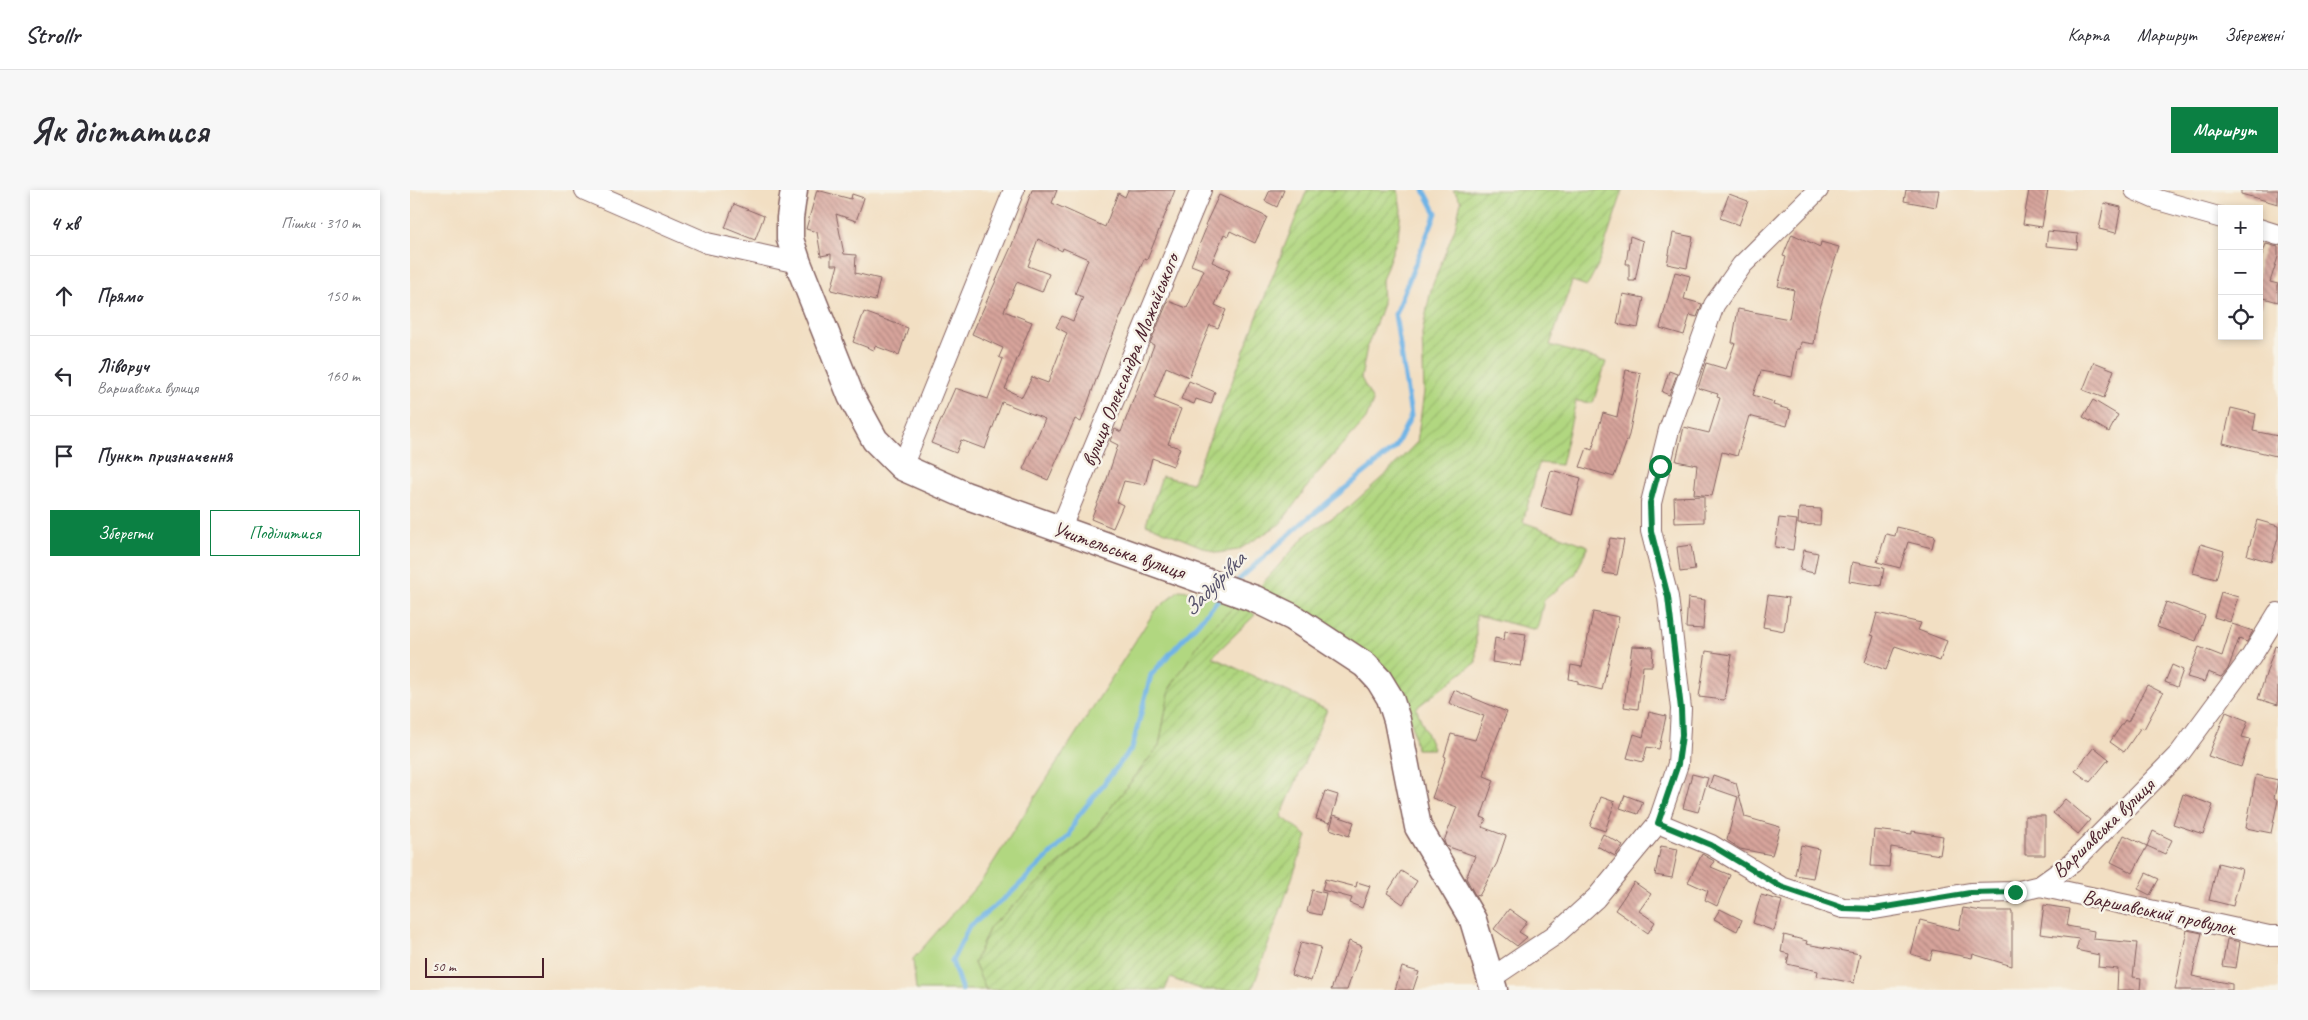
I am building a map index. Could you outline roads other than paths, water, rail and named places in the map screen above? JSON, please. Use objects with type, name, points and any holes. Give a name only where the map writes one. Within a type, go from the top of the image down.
[{"type":"main road","name":"Учительська вулиця","points":[[794,190],[790,218],[790,239],[798,262],[851,396],[875,440],[902,467],[965,495],[1255,598],[1292,617],[1365,665],[1379,680],[1390,698],[1397,720],[1418,827],[1473,920],[1481,951],[1485,986]]},
{"type":"street","points":[[585,190],[707,243],[798,262]]},
{"type":"street","points":[[902,467],[1014,190]]},
{"type":"street","name":"вулиця Олександра Можайського","points":[[1060,530],[1200,190]]},
{"type":"street","points":[[1485,986],[1555,934],[1596,898],[1658,823],[1678,764],[1681,709],[1668,597],[1651,531],[1650,503],[1669,430],[1714,305],[1742,266],[1818,190]]},
{"type":"street","points":[[2135,190],[2158,200],[2218,217]]},
{"type":"street","points":[[2263,230],[2278,235]]},
{"type":"street","name":"Варшавська вулиця","points":[[1658,823],[1711,845],[1781,887],[1843,908],[1874,909],[1970,893],[2015,892],[2040,886],[2072,863],[2180,752],[2251,657],[2278,613]]},
{"type":"street","name":"Варшавський провулок","points":[[2040,886],[2259,934],[2278,936]]},
{"type":"waterway","name":"Задубрівка","points":[[1235,583],[1301,524],[1395,448],[1411,416],[1395,314],[1436,213],[1424,190]]},
{"type":"waterway","name":"Задубрівка","points":[[962,990],[952,961],[969,927],[1011,893],[1069,836],[1076,819],[1132,748],[1151,675],[1222,596]]}]
